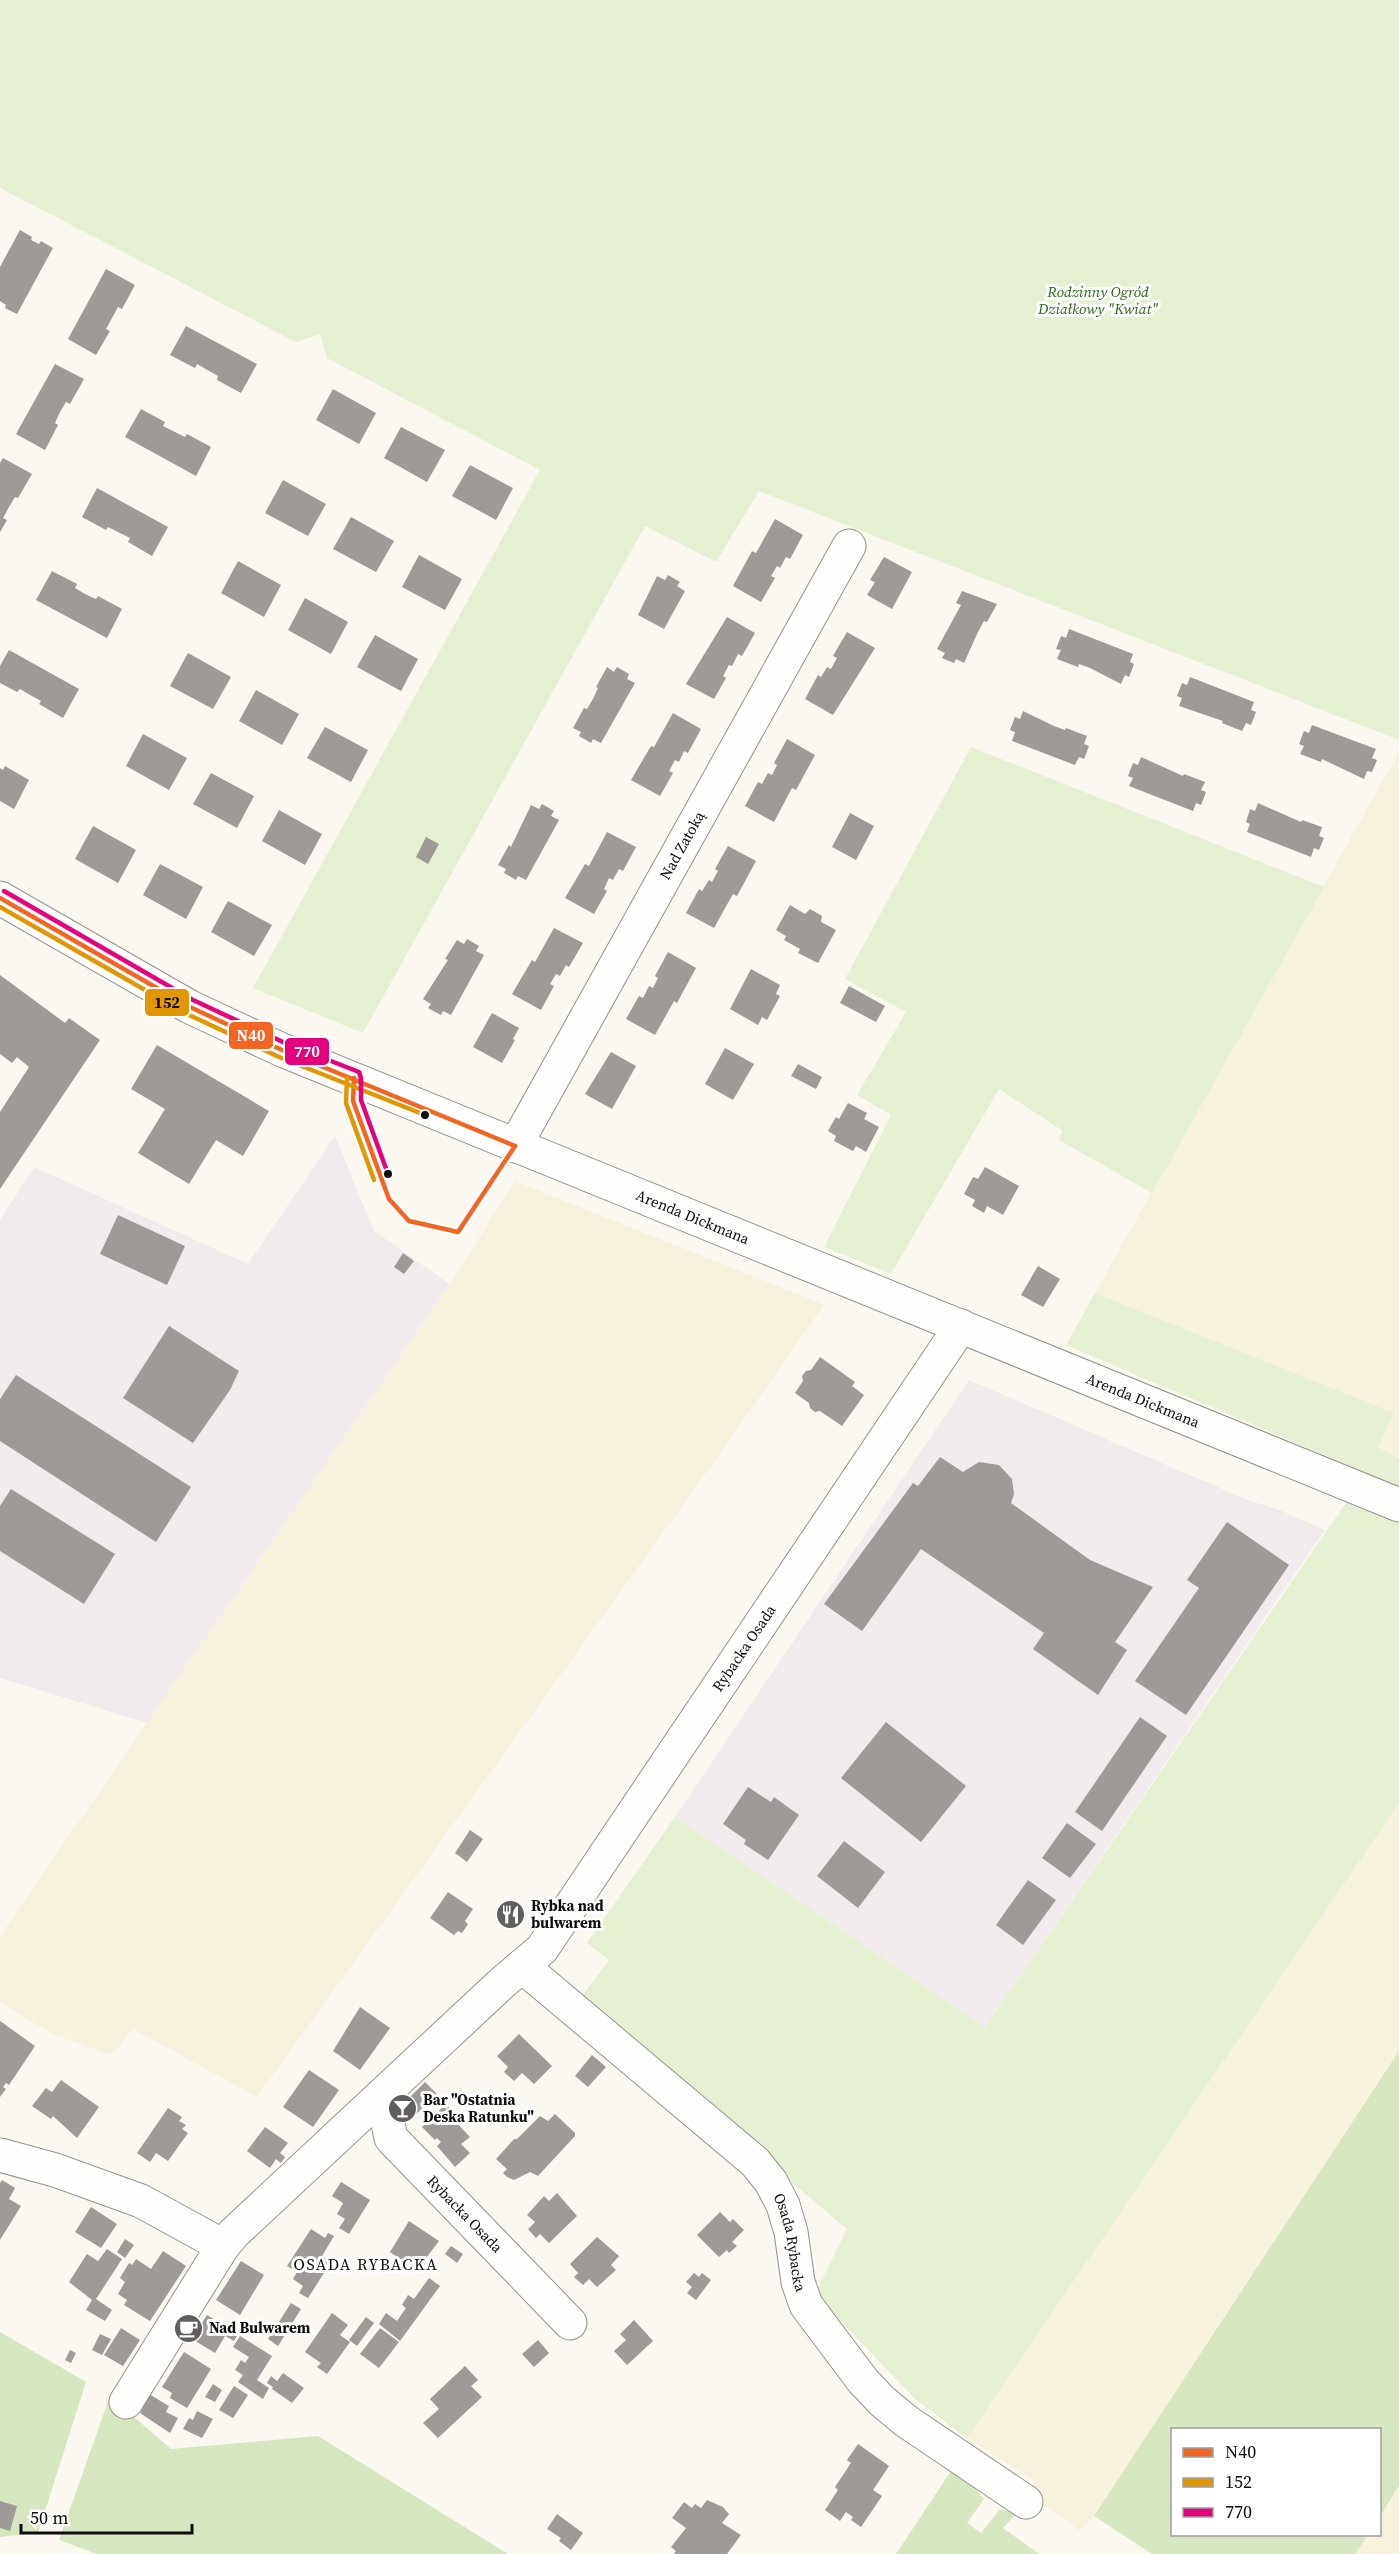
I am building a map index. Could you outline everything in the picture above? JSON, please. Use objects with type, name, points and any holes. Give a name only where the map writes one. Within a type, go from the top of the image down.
[{"type":"street","name":"Nad Zatoką","points":[[515,1146],[849,546]]},
{"type":"street","name":"Arenda Dickmana","points":[[0,898],[190,1007],[282,1050],[1399,1505]]},
{"type":"street","name":"Rybacka Osada","points":[[126,2402],[223,2246],[502,1983],[533,1977],[542,1949],[961,1326]]},
{"type":"street","name":"Osada Rybacka","points":[[533,1977],[701,2116],[760,2169],[783,2205],[792,2232],[798,2282],[806,2305],[862,2381],[906,2421],[1026,2502]]},
{"type":"street","name":"Rybacka Osada","points":[[382,2095],[391,2138],[570,2323]]},
{"type":"street","points":[[0,2155],[55,2170],[141,2201],[223,2246]]},
{"type":"shaded area","points":[[1399,752],[1399,1458],[1378,1448],[1394,1413],[1095,1293]]},
{"type":"shaded area","points":[[335,1136],[374,1231],[450,1284],[147,1723],[0,1678],[0,1220],[34,1167],[248,1264]]},
{"type":"shaded area","points":[[515,1181],[824,1305],[257,2097],[133,2029],[112,2055],[52,2034],[0,2002],[0,1936],[450,1284]]},
{"type":"shaded area","points":[[969,1380],[1248,1500],[1282,1511],[1325,1530],[985,2027],[675,1817]]},
{"type":"shaded area","points":[[1399,1803],[1399,2056],[1094,2516],[1080,2531],[1027,2493],[1035,2481],[967,2438]]},
{"type":"shaded area","points":[[1399,2486],[1399,2554],[1355,2554],[1367,2536],[1381,2536],[1381,2514]]},
{"type":"green space","name":"Rodzinny Ogród Działkowy \"Kwiat\"","points":[[0,0],[1399,0],[1399,740],[759,491],[716,562],[645,526],[363,1033],[253,988],[540,470],[327,358],[320,334],[296,342],[0,188]]},
{"type":"green space","points":[[971,747],[1324,887],[1152,1193],[1059,1140],[1063,1131],[999,1089],[891,1274],[824,1247],[891,1115],[857,1095],[906,1012],[845,979]]},
{"type":"green space","points":[[1095,1293],[1394,1413],[1378,1448],[1399,1458],[1399,1487],[1066,1345]]},
{"type":"green space","points":[[1348,1500],[1399,1521],[1399,1803],[967,2438],[915,2399],[815,2294],[847,2229],[577,2003],[609,1960],[587,1943],[675,1817],[985,2027]]},
{"type":"green space","points":[[1399,2051],[1399,2486],[1381,2514],[1381,2428],[1171,2428],[1171,2536],[1367,2536],[1355,2554],[1152,2554],[1094,2516]]},
{"type":"green space","points":[[0,2332],[86,2382],[38,2533],[0,2537]]},
{"type":"green space","points":[[110,2396],[171,2449],[318,2436],[508,2554],[97,2554],[59,2540]]},
{"type":"green space","points":[[955,2465],[984,2499],[967,2523],[981,2533],[999,2510],[1019,2511],[1003,2528],[1039,2554],[896,2554]]},
{"type":"building","points":[[20,230],[32,237],[31,240],[39,244],[41,241],[53,248],[17,314],[5,308],[6,305],[0,301],[0,267]]},
{"type":"building","points":[[106,269],[135,285],[122,309],[118,307],[106,329],[110,331],[96,355],[68,339]]},
{"type":"building","points":[[186,326],[257,364],[241,393],[217,380],[218,376],[197,364],[195,368],[170,355]]},
{"type":"building","points":[[55,364],[84,379],[70,404],[66,402],[60,412],[55,423],[58,425],[45,450],[16,434]]},
{"type":"building","points":[[333,389],[376,413],[359,444],[316,420]]},
{"type":"building","points":[[141,409],[165,422],[163,426],[185,437],[187,434],[211,447],[196,476],[125,437]]},
{"type":"building","points":[[401,427],[445,450],[427,482],[384,458]]},
{"type":"building","points":[[3,458],[32,474],[18,498],[15,497],[9,507],[3,518],[7,520],[0,532],[0,463]]},
{"type":"building","points":[[470,465],[513,488],[496,520],[452,496]]},
{"type":"building","points":[[283,480],[326,504],[308,536],[265,513]]},
{"type":"building","points":[[97,488],[168,527],[152,556],[128,542],[130,538],[108,527],[106,530],[82,517]]},
{"type":"building","points":[[351,517],[394,541],[376,572],[333,549]]},
{"type":"building","points":[[775,519],[803,535],[790,559],[786,557],[780,568],[777,566],[771,576],[775,578],[761,602],[733,586],[752,551],[756,553]]},
{"type":"building","points":[[419,555],[462,579],[445,610],[402,587]]},
{"type":"building","points":[[884,557],[912,572],[892,609],[867,595],[875,582],[870,580]]},
{"type":"building","points":[[238,561],[281,585],[264,617],[221,593]]},
{"type":"building","points":[[52,571],[77,584],[75,588],[85,594],[96,599],[98,596],[122,609],[107,638],[36,600]]},
{"type":"building","points":[[668,575],[680,582],[677,586],[685,591],[664,629],[638,615],[657,576],[665,580]]},
{"type":"building","points":[[962,591],[997,604],[987,622],[984,621],[964,663],[956,659],[954,663],[942,658],[945,653],[937,649],[961,605],[956,603]]},
{"type":"building","points":[[305,598],[348,622],[331,654],[288,630]]},
{"type":"building","points":[[727,617],[755,633],[742,656],[738,654],[732,666],[729,665],[723,676],[726,678],[714,699],[686,684]]},
{"type":"building","points":[[1069,629],[1133,654],[1130,662],[1134,664],[1129,677],[1125,675],[1121,684],[1090,668],[1079,664],[1078,667],[1057,659],[1061,650],[1056,649],[1061,636],[1066,638]]},
{"type":"building","points":[[847,632],[875,648],[833,715],[805,699],[818,675],[821,677],[827,667],[831,669],[837,658],[833,656]]},
{"type":"building","points":[[375,635],[418,659],[401,691],[357,667]]},
{"type":"building","points":[[9,650],[79,689],[63,718],[39,704],[41,701],[20,689],[17,692],[0,683],[0,666]]},
{"type":"building","points":[[188,653],[231,677],[213,709],[170,686]]},
{"type":"building","points":[[607,667],[614,672],[617,667],[629,674],[627,679],[635,683],[601,743],[593,739],[591,743],[579,736],[581,732],[573,728],[584,708],[587,709],[593,699],[598,688],[596,687]]},
{"type":"building","points":[[1190,677],[1254,702],[1251,710],[1256,712],[1251,725],[1246,723],[1242,731],[1222,723],[1223,721],[1179,706],[1182,698],[1177,696],[1182,683],[1187,685]]},
{"type":"building","points":[[256,690],[299,714],[282,745],[239,721]]},
{"type":"building","points":[[1023,711],[1054,726],[1087,736],[1084,744],[1089,746],[1084,759],[1079,757],[1075,765],[1012,741],[1015,732],[1010,730],[1015,717],[1020,719]]},
{"type":"building","points":[[673,713],[701,729],[688,753],[684,751],[679,762],[675,760],[669,771],[673,773],[660,796],[631,780],[651,746],[654,747]]},
{"type":"building","points":[[1312,725],[1376,749],[1372,758],[1377,760],[1372,772],[1367,771],[1364,779],[1322,759],[1321,762],[1300,754],[1304,746],[1299,744],[1304,731],[1309,733]]},
{"type":"building","points":[[325,727],[368,750],[351,782],[307,758]]},
{"type":"building","points":[[143,734],[187,758],[169,790],[126,766]]},
{"type":"building","points":[[787,739],[815,755],[796,790],[792,788],[774,822],[745,806],[758,782],[762,784],[768,773],[772,775],[777,765],[774,763]]},
{"type":"building","points":[[1141,757],[1183,776],[1184,774],[1205,782],[1201,790],[1206,792],[1201,805],[1196,803],[1193,811],[1129,786],[1133,778],[1128,776],[1133,763],[1138,765]]},
{"type":"building","points":[[5,766],[29,780],[14,809],[0,801],[0,768],[3,770]]},
{"type":"building","points":[[211,773],[254,796],[237,828],[193,804]]},
{"type":"building","points":[[1258,803],[1301,822],[1302,820],[1322,827],[1319,836],[1324,838],[1319,850],[1314,848],[1311,857],[1247,832],[1250,824],[1246,822],[1250,809],[1255,811]]},
{"type":"building","points":[[542,804],[554,811],[551,816],[559,820],[526,880],[518,876],[516,880],[504,873],[506,869],[498,865],[509,845],[511,847],[531,805],[539,809]]},
{"type":"building","points":[[279,810],[322,834],[305,865],[262,841]]},
{"type":"building","points":[[850,813],[874,826],[856,860],[832,847]]},
{"type":"building","points":[[93,826],[136,850],[118,883],[75,859]]},
{"type":"building","points":[[607,832],[636,847],[623,871],[619,869],[613,880],[609,878],[604,889],[607,891],[594,914],[565,898],[585,864],[589,866]]},
{"type":"building","points":[[426,837],[439,844],[428,864],[416,857]]},
{"type":"building","points":[[728,846],[756,861],[737,896],[733,894],[714,928],[686,913],[699,889],[702,891],[709,880],[712,882],[718,871],[715,869]]},
{"type":"building","points":[[160,864],[203,887],[186,919],[143,895]]},
{"type":"building","points":[[228,901],[272,925],[254,956],[211,932]]},
{"type":"building","points":[[790,905],[805,914],[810,909],[822,916],[821,922],[836,930],[818,963],[798,953],[800,949],[784,940],[786,936],[776,930]]},
{"type":"building","points":[[554,928],[583,943],[569,967],[566,965],[560,976],[556,974],[550,984],[554,986],[541,1010],[512,994],[532,960],[535,962]]},
{"type":"building","points":[[467,939],[479,946],[476,951],[484,955],[451,1015],[443,1011],[441,1015],[428,1008],[431,1004],[423,999],[448,960],[445,959],[457,940],[464,944]]},
{"type":"building","points":[[668,952],[696,968],[677,1003],[674,1001],[655,1035],[626,1019],[639,996],[643,998],[649,986],[653,988],[658,978],[655,976]]},
{"type":"building","points":[[751,969],[780,985],[776,994],[780,996],[767,1020],[762,1017],[758,1025],[730,1009]]},
{"type":"building","points":[[0,975],[65,1023],[69,1018],[100,1040],[0,1189],[0,1112],[29,1067],[17,1057],[12,1063],[0,1054]]},
{"type":"building","points":[[849,986],[885,1006],[876,1022],[840,1003]]},
{"type":"building","points":[[492,1013],[519,1028],[502,1063],[473,1047]]},
{"type":"building","points":[[157,1045],[269,1111],[243,1156],[216,1140],[189,1184],[138,1153],[165,1109],[131,1089]]},
{"type":"building","points":[[725,1048],[754,1064],[733,1100],[705,1084]]},
{"type":"building","points":[[611,1052],[636,1066],[612,1109],[585,1094]]},
{"type":"building","points":[[798,1064],[822,1077],[816,1089],[791,1076]]},
{"type":"building","points":[[848,1103],[867,1113],[864,1119],[879,1127],[866,1152],[856,1146],[853,1151],[834,1141],[836,1136],[828,1131],[836,1117],[839,1119]]},
{"type":"building","points":[[985,1167],[1019,1186],[1003,1215],[987,1206],[984,1213],[972,1206],[975,1200],[964,1194],[973,1177],[978,1179]]},
{"type":"building","points":[[118,1215],[185,1246],[167,1285],[100,1254]]},
{"type":"building","points":[[403,1253],[414,1261],[404,1274],[394,1267]]},
{"type":"building","points":[[1038,1266],[1060,1279],[1043,1307],[1021,1295]]},
{"type":"building","points":[[169,1326],[239,1371],[230,1390],[193,1443],[123,1398]]},
{"type":"building","points":[[820,1357],[855,1382],[852,1386],[864,1395],[842,1426],[820,1411],[815,1412],[810,1408],[809,1403],[795,1393],[803,1381],[802,1376],[806,1371],[811,1370]]},
{"type":"building","points":[[16,1375],[191,1487],[156,1542],[0,1441],[0,1399]]},
{"type":"building","points":[[940,1457],[963,1472],[979,1462],[999,1465],[1012,1479],[1014,1494],[1011,1503],[1090,1560],[1153,1587],[1115,1642],[1127,1650],[1098,1695],[1033,1649],[1044,1633],[921,1549],[862,1631],[824,1604],[913,1483],[918,1486]]},
{"type":"building","points":[[11,1489],[115,1554],[84,1604],[0,1551],[0,1506]]},
{"type":"building","points":[[1227,1522],[1289,1565],[1186,1715],[1135,1681],[1199,1588],[1187,1580]]},
{"type":"building","points":[[1140,1717],[1167,1736],[1102,1831],[1075,1812]]},
{"type":"building","points":[[886,1722],[966,1786],[921,1842],[841,1778]]},
{"type":"building","points":[[748,1787],[771,1802],[774,1797],[799,1815],[768,1860],[744,1844],[746,1840],[723,1824]]},
{"type":"building","points":[[1067,1823],[1096,1844],[1070,1878],[1042,1858]]},
{"type":"building","points":[[470,1830],[483,1839],[467,1862],[455,1853]]},
{"type":"building","points":[[844,1841],[885,1872],[858,1908],[817,1876]]},
{"type":"building","points":[[1028,1880],[1056,1900],[1023,1945],[996,1925]]},
{"type":"building","points":[[448,1892],[473,1909],[465,1921],[468,1924],[462,1933],[458,1931],[454,1935],[430,1918]]},
{"type":"building","points":[[514,1902],[522,1907],[510,1925],[502,1920]]},
{"type":"building","points":[[360,2007],[390,2028],[360,2070],[333,2051]]},
{"type":"building","points":[[0,2021],[35,2046],[9,2085],[6,2083],[3,2087],[6,2089],[0,2097]]},
{"type":"building","points":[[519,2034],[552,2066],[534,2084],[522,2073],[514,2081],[504,2072],[508,2067],[497,2056]]},
{"type":"building","points":[[592,2055],[606,2067],[588,2087],[575,2076]]},
{"type":"building","points":[[309,2070],[339,2090],[313,2127],[283,2107]]},
{"type":"building","points":[[61,2080],[99,2107],[77,2138],[53,2116],[51,2119],[32,2106],[46,2088],[52,2092]]},
{"type":"building","points":[[425,2082],[437,2094],[412,2118],[408,2114],[411,2111],[404,2103]]},
{"type":"building","points":[[446,2104],[458,2117],[455,2121],[470,2137],[461,2144],[470,2153],[455,2167],[437,2146],[441,2142],[437,2138],[435,2140],[422,2127]]},
{"type":"building","points":[[168,2108],[182,2117],[179,2121],[186,2125],[182,2129],[188,2133],[168,2161],[156,2153],[150,2162],[137,2153]]},
{"type":"building","points":[[555,2114],[575,2133],[575,2136],[538,2176],[530,2172],[514,2180],[507,2177],[503,2173],[507,2169],[496,2159],[540,2116],[548,2121]]},
{"type":"building","points":[[265,2127],[288,2143],[280,2153],[285,2157],[281,2163],[276,2159],[270,2168],[247,2151]]},
{"type":"building","points":[[2,2180],[15,2188],[9,2199],[21,2206],[0,2240],[0,2183]]},
{"type":"building","points":[[341,2182],[370,2200],[349,2234],[339,2228],[345,2219],[337,2214],[343,2203],[332,2196]]},
{"type":"building","points":[[557,2193],[577,2216],[549,2243],[540,2234],[536,2238],[528,2229],[535,2222],[527,2215],[544,2196],[549,2201]]},
{"type":"building","points":[[91,2207],[117,2224],[101,2248],[75,2232]]},
{"type":"building","points":[[720,2212],[730,2222],[733,2219],[744,2230],[732,2242],[737,2246],[729,2253],[727,2250],[719,2257],[697,2235]]},
{"type":"building","points":[[409,2221],[439,2241],[417,2270],[390,2252]]},
{"type":"building","points":[[311,2229],[325,2238],[328,2233],[334,2236],[322,2256],[331,2262],[308,2298],[299,2293],[303,2286],[293,2279],[297,2272],[287,2266]]},
{"type":"building","points":[[597,2237],[619,2256],[611,2265],[616,2270],[597,2287],[589,2279],[583,2285],[574,2277],[578,2273],[570,2264]]},
{"type":"building","points":[[125,2239],[134,2245],[125,2258],[117,2252]]},
{"type":"building","points":[[451,2246],[463,2254],[457,2263],[445,2254]]},
{"type":"building","points":[[107,2249],[122,2259],[96,2299],[112,2310],[105,2321],[86,2310],[92,2300],[69,2282],[87,2254],[98,2261]]},
{"type":"building","points":[[163,2251],[186,2266],[150,2321],[124,2305],[127,2300],[118,2294],[125,2282],[120,2278],[129,2263],[132,2265],[136,2259],[151,2269]]},
{"type":"building","points":[[241,2261],[264,2275],[240,2315],[216,2300]]},
{"type":"building","points":[[694,2273],[699,2277],[702,2273],[711,2280],[696,2300],[687,2293],[692,2287],[686,2282]]},
{"type":"building","points":[[429,2278],[440,2286],[400,2341],[379,2324],[386,2313],[397,2321],[406,2308],[402,2305],[408,2295],[414,2299]]},
{"type":"building","points":[[291,2303],[301,2309],[278,2346],[268,2339]]},
{"type":"building","points":[[332,2313],[348,2325],[340,2335],[350,2342],[327,2374],[317,2367],[321,2363],[305,2352]]},
{"type":"building","points":[[207,2315],[238,2334],[234,2341],[225,2336],[215,2353],[192,2339]]},
{"type":"building","points":[[366,2317],[374,2323],[357,2346],[349,2340]]},
{"type":"building","points":[[634,2320],[653,2341],[627,2365],[614,2351],[626,2340],[620,2334]]},
{"type":"building","points":[[121,2328],[140,2340],[123,2366],[104,2355]]},
{"type":"building","points":[[380,2328],[399,2342],[379,2368],[360,2354]]},
{"type":"building","points":[[100,2334],[111,2339],[102,2355],[92,2350]]},
{"type":"building","points":[[240,2336],[272,2356],[257,2380],[269,2388],[263,2399],[238,2382],[243,2375],[235,2370],[241,2360],[245,2363],[249,2357],[233,2347]]},
{"type":"building","points":[[538,2340],[549,2353],[534,2367],[522,2354]]},
{"type":"building","points":[[70,2350],[76,2353],[71,2363],[65,2360]]},
{"type":"building","points":[[184,2352],[211,2369],[187,2408],[170,2398],[172,2393],[162,2387]]},
{"type":"building","points":[[465,2366],[478,2380],[471,2386],[482,2397],[438,2438],[423,2423],[439,2409],[430,2399]]},
{"type":"building","points":[[283,2373],[304,2388],[292,2403],[267,2383],[271,2376],[277,2381]]},
{"type":"building","points":[[213,2384],[222,2390],[215,2402],[205,2397]]},
{"type":"building","points":[[234,2386],[248,2395],[233,2418],[219,2410]]},
{"type":"building","points":[[144,2391],[169,2406],[166,2412],[178,2418],[170,2433],[140,2413],[145,2404],[139,2400]]},
{"type":"building","points":[[197,2411],[213,2419],[202,2438],[183,2429],[189,2418],[193,2420]]},
{"type":"building","points":[[858,2444],[889,2466],[873,2490],[882,2496],[861,2527],[851,2520],[853,2517],[846,2512],[840,2521],[825,2510],[838,2490],[835,2487],[851,2463],[847,2460]]},
{"type":"building","points":[[707,2500],[723,2507],[729,2514],[722,2523],[741,2535],[727,2554],[674,2554],[676,2551],[671,2547],[686,2528],[672,2518],[684,2502],[692,2508],[695,2504],[701,2508]]},
{"type":"building","points":[[0,2501],[17,2506],[10,2531],[0,2528]]},
{"type":"building","points":[[557,2514],[583,2533],[571,2550],[559,2541],[561,2538],[547,2529]]},
{"type":"transit line","name":"770","points":[[4,891],[193,1000],[285,1043],[359,1072],[361,1100],[388,1174]]},
{"type":"transit line","name":"N40","points":[[0,898],[190,1007],[282,1050],[515,1146]]},
{"type":"transit line","name":"152","points":[[0,907],[187,1014],[279,1057],[425,1115]]},
{"type":"transit line","name":"152","points":[[347,1078],[346,1103],[374,1180]]},
{"type":"transit line","name":"N40","points":[[354,1078],[353,1101],[389,1199],[409,1221],[458,1232],[515,1146]]},
{"type":"place","name":"Rybka nad bulwarem","points":[[510,1915]]},
{"type":"place","name":"Bar \"Ostatnia Deska Ratunku\"","points":[[402,2109]]},
{"type":"place","name":"Nad Bulwarem","points":[[188,2328]]},
{"type":"district","name":"OSADA RYBACKA","points":[[366,2264]]}]
